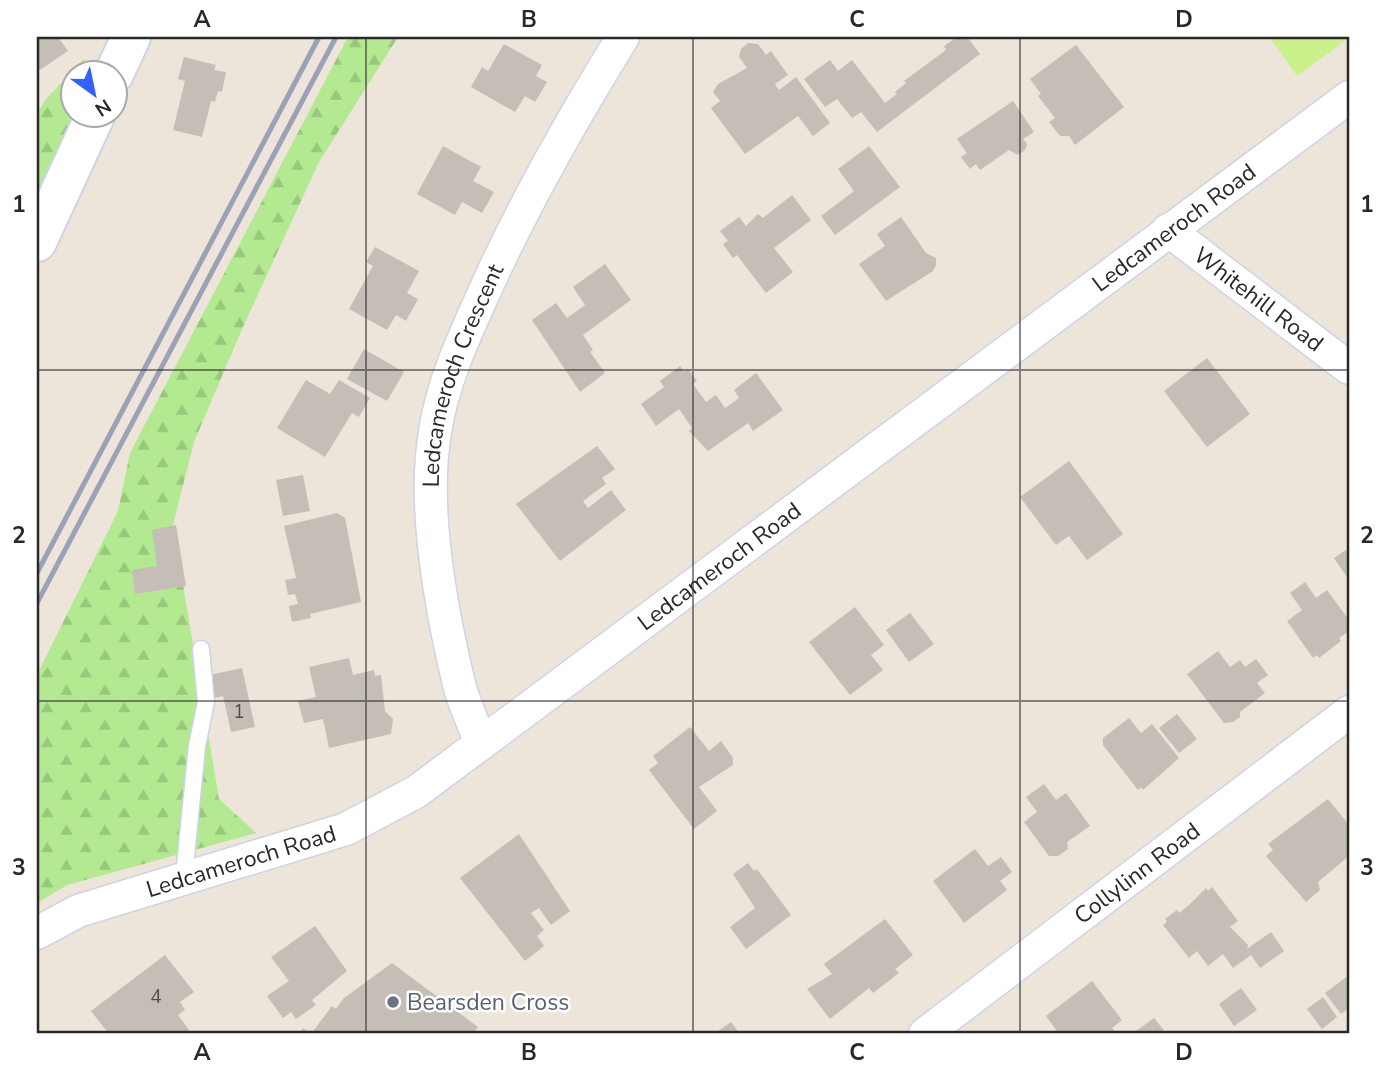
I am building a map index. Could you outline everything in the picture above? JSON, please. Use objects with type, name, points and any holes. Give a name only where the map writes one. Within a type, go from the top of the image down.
[{"type":"street","points":[[120,60],[131,37]]},
{"type":"street","name":"Ledcameroch Crescent","points":[[481,744],[460,686],[430,508],[434,434],[444,391],[460,345],[506,243],[567,126],[623,37]]},
{"type":"street","name":"Ledcameroch Road","points":[[37,933],[78,911],[184,876],[346,830],[416,792],[1349,97]]},
{"type":"street","points":[[37,242],[89,130]]},
{"type":"street","name":"Whitehill Road","points":[[1168,230],[1349,368]]},
{"type":"street","name":"Collylinn Road","points":[[925,1034],[1349,712]]},
{"type":"lane","points":[[184,876],[197,746],[206,702],[201,649]]},
{"type":"green space","points":[[348,37],[398,37],[319,162],[242,329],[194,442],[173,525],[219,799],[256,833],[67,885],[37,903],[37,675],[118,511],[130,453]]},
{"type":"green space","points":[[1269,37],[1349,37],[1349,38],[1297,76]]},
{"type":"green space","points":[[60,84],[60,130],[73,130],[37,201],[37,114]]},
{"type":"building","points":[[37,37],[58,37],[68,51],[37,72]]},
{"type":"building","points":[[968,38],[980,54],[877,132],[861,112],[852,118],[837,99],[825,107],[804,79],[830,60],[838,71],[852,60],[885,103],[897,94],[895,92],[906,83],[904,81],[946,50],[944,46],[954,39]]},
{"type":"building","points":[[748,43],[758,44],[766,55],[771,51],[788,75],[775,84],[779,90],[796,77],[830,123],[813,136],[798,116],[745,154],[711,108],[720,101],[713,92],[718,84],[747,68],[739,57],[741,49]]},
{"type":"building","points":[[504,44],[542,65],[536,76],[547,82],[535,102],[525,96],[515,112],[471,87],[482,67],[488,71]]},
{"type":"building","points":[[1076,45],[1124,107],[1075,145],[1069,136],[1060,136],[1049,122],[1055,118],[1038,96],[1041,94],[1030,79]]},
{"type":"building","points":[[184,57],[216,65],[214,70],[226,72],[222,92],[218,91],[215,102],[211,101],[202,137],[173,130],[185,81],[178,79]]},
{"type":"building","points":[[1013,101],[1034,132],[1023,139],[1027,144],[1025,150],[1018,155],[1009,150],[980,170],[976,164],[970,169],[961,157],[967,153],[957,139]]},
{"type":"building","points":[[443,146],[481,167],[473,181],[494,192],[482,213],[462,202],[455,215],[417,194]]},
{"type":"building","points":[[869,146],[900,187],[835,235],[821,216],[854,191],[838,169]]},
{"type":"building","points":[[792,195],[811,220],[774,248],[793,272],[766,293],[737,255],[733,258],[723,244],[728,241],[720,231],[739,217],[746,226],[758,214],[763,218]]},
{"type":"building","points":[[901,217],[926,253],[936,258],[936,265],[933,271],[886,301],[859,264],[885,246],[877,234]]},
{"type":"building","points":[[375,247],[419,271],[407,293],[418,299],[406,321],[396,315],[387,330],[349,309],[373,266],[366,262]]},
{"type":"building","points":[[605,264],[631,300],[583,335],[593,350],[590,352],[605,373],[580,392],[532,320],[556,303],[567,318],[585,305],[573,287]]},
{"type":"building","points":[[364,349],[404,372],[387,401],[347,379]]},
{"type":"building","points":[[1207,358],[1250,414],[1207,447],[1164,391]]},
{"type":"building","points":[[680,366],[684,372],[688,369],[697,381],[693,384],[706,402],[716,395],[725,408],[739,398],[734,390],[756,373],[783,410],[753,431],[748,423],[708,451],[689,431],[692,428],[679,409],[656,426],[641,404],[664,387],[660,381]]},
{"type":"building","points":[[306,380],[330,394],[339,380],[370,398],[359,417],[352,413],[325,457],[277,428]]},
{"type":"building","points":[[597,446],[615,469],[602,478],[606,484],[583,501],[588,508],[611,490],[626,510],[560,561],[516,504]]},
{"type":"building","points":[[1069,461],[1123,534],[1087,560],[1069,536],[1056,545],[1020,497]]},
{"type":"building","points":[[303,475],[310,511],[283,516],[276,480]]},
{"type":"building","points":[[337,513],[345,518],[361,602],[310,614],[311,618],[292,622],[289,606],[298,604],[295,594],[288,595],[285,580],[296,578],[284,526]]},
{"type":"building","points":[[176,525],[186,586],[135,594],[132,570],[157,566],[152,530]]},
{"type":"building","points":[[1349,548],[1349,580],[1334,558]]},
{"type":"building","points":[[1305,582],[1316,598],[1327,590],[1349,620],[1349,631],[1319,658],[1317,655],[1313,658],[1287,621],[1302,610],[1290,593]]},
{"type":"building","points":[[855,607],[884,645],[871,655],[883,670],[850,695],[809,642]]},
{"type":"building","points":[[910,613],[934,644],[909,662],[886,630]]},
{"type":"building","points":[[1218,651],[1230,667],[1240,660],[1245,667],[1256,659],[1268,675],[1257,683],[1265,693],[1240,712],[1240,717],[1233,722],[1224,723],[1187,674]]},
{"type":"building","points":[[349,658],[353,675],[374,670],[375,676],[381,675],[385,711],[393,719],[391,734],[329,748],[323,719],[304,723],[298,701],[316,697],[309,667]]},
{"type":"building","points":[[242,668],[255,727],[231,732],[223,696],[215,698],[210,675]]},
{"type":"building","points":[[1177,714],[1197,739],[1179,753],[1159,728]]},
{"type":"building","points":[[1129,718],[1141,733],[1152,724],[1179,758],[1143,790],[1141,787],[1138,790],[1103,745],[1103,738]]},
{"type":"building","points":[[690,727],[709,751],[721,741],[733,758],[733,765],[699,787],[717,811],[694,829],[649,770],[658,763],[653,756]]},
{"type":"building","points":[[1044,784],[1056,800],[1066,793],[1090,826],[1067,842],[1068,849],[1058,856],[1049,856],[1024,822],[1037,812],[1026,797]]},
{"type":"building","points":[[1328,799],[1349,825],[1349,856],[1318,882],[1320,890],[1306,902],[1266,856],[1273,850],[1268,844]]},
{"type":"building","points":[[519,834],[570,911],[551,925],[539,908],[531,913],[544,930],[537,936],[544,946],[525,961],[460,878]]},
{"type":"building","points":[[975,849],[988,866],[1001,857],[1012,872],[1000,881],[1007,890],[964,923],[933,881]]},
{"type":"building","points":[[748,863],[754,871],[757,869],[791,915],[746,949],[730,927],[755,908],[733,874]]},
{"type":"building","points":[[1212,887],[1238,921],[1230,927],[1248,945],[1247,949],[1271,932],[1284,951],[1260,968],[1251,955],[1233,968],[1223,954],[1208,966],[1197,951],[1189,958],[1163,925],[1167,922],[1165,919],[1177,910],[1179,913],[1206,888],[1208,891]]},
{"type":"building","points":[[885,919],[913,955],[895,969],[899,973],[873,993],[869,988],[830,1019],[807,989],[832,974],[824,964]]},
{"type":"building","points":[[315,926],[347,971],[312,1000],[316,1005],[296,1019],[291,1012],[283,1018],[267,996],[289,981],[271,957]]},
{"type":"building","points":[[165,955],[194,992],[180,1002],[185,1010],[178,1015],[189,1030],[183,1034],[109,1034],[91,1011]]},
{"type":"building","name":"Bearsden Cross","points":[[392,963],[478,1027],[473,1034],[311,1034],[332,1006],[336,1009],[344,998]]},
{"type":"building","points":[[1349,975],[1349,1008],[1341,1014],[1325,993]]},
{"type":"building","points":[[1092,981],[1122,1020],[1112,1028],[1116,1034],[1059,1034],[1046,1016]]},
{"type":"building","points":[[1241,988],[1257,1010],[1234,1026],[1219,1004]]},
{"type":"building","points":[[1323,997],[1337,1017],[1322,1029],[1307,1009]]},
{"type":"building","points":[[1154,1018],[1167,1034],[1132,1034]]},
{"type":"building","points":[[731,1022],[740,1034],[714,1034]]},
{"type":"building","points":[[303,1028],[311,1034],[299,1034]]},
{"type":"railway","points":[[37,573],[319,37]]},
{"type":"railway","points":[[37,603],[336,37]]},
{"type":"place","name":"Bearsden Cross","points":[[393,1002]]}]
